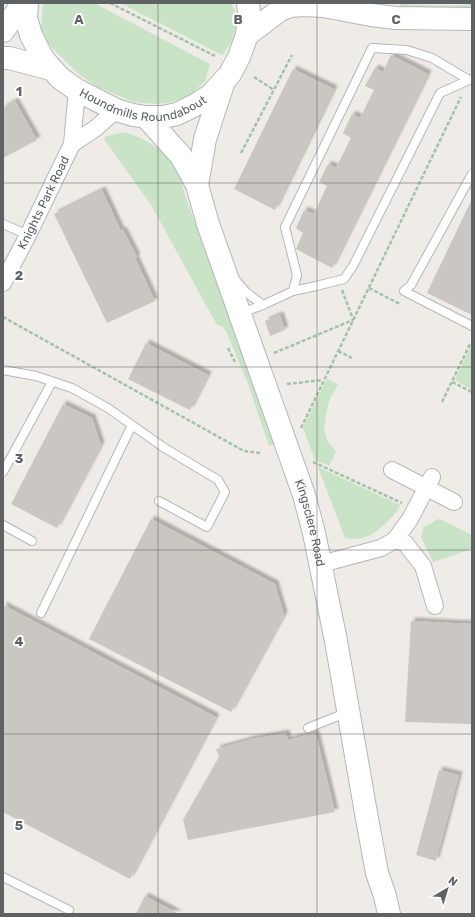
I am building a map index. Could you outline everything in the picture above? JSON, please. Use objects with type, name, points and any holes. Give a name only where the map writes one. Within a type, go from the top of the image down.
[{"type":"street","points":[[3,31],[23,3]]},
{"type":"street","name":"Houndmills Roundabout","points":[[26,3],[26,18],[31,36],[43,59],[60,78],[77,90],[116,110],[146,117],[163,117],[177,114],[211,95],[224,82],[239,57],[247,35],[249,12],[248,3]]},
{"type":"street","points":[[247,35],[280,10],[290,6],[304,5],[323,6],[396,18],[472,19]]},
{"type":"street","points":[[3,58],[9,58],[51,69]]},
{"type":"street","name":"Kingsclere Road","points":[[197,185],[205,139],[224,82]]},
{"type":"street","name":"Knights Park Road","points":[[3,283],[72,144],[77,90]]},
{"type":"street","name":"Knights Park Road","points":[[72,144],[96,128],[116,110]]},
{"type":"street","name":"Kingsclere Road","points":[[146,117],[181,156],[197,185],[208,224],[304,495],[321,564],[336,641],[377,873],[385,896],[389,914]]},
{"type":"street","points":[[392,470],[429,482],[454,502]]},
{"type":"street","points":[[321,564],[381,548],[395,540],[410,519],[429,482]]},
{"type":"street","points":[[395,540],[405,543],[423,566],[435,606]]},
{"type":"street","name":"Kingsclere Road","points":[[377,873],[376,897],[379,914]]},
{"type":"lane","points":[[293,291],[297,275],[285,228],[372,48],[407,50],[432,58],[470,80]]},
{"type":"lane","points":[[240,313],[263,305],[293,291],[344,279],[353,266],[440,93],[470,80]]},
{"type":"lane","points":[[472,174],[411,285],[404,291],[472,326]]},
{"type":"lane","points":[[3,224],[28,235]]},
{"type":"lane","points":[[221,261],[246,292],[263,305]]},
{"type":"lane","points":[[3,370],[36,376],[72,388],[108,408],[163,447],[218,480],[226,492],[207,527],[159,501]]},
{"type":"lane","points":[[3,472],[52,382]]},
{"type":"lane","points":[[41,613],[132,425]]},
{"type":"lane","points":[[3,525],[32,541]]},
{"type":"lane","points":[[308,728],[348,712]]},
{"type":"lane","points":[[3,877],[69,910]]},
{"type":"path","points":[[110,3],[215,56]]},
{"type":"path","points":[[242,153],[292,55]]},
{"type":"path","points":[[254,77],[274,90]]},
{"type":"path","points":[[301,428],[470,80]]},
{"type":"path","points":[[339,281],[353,320]]},
{"type":"path","points":[[3,317],[244,451],[261,453]]},
{"type":"path","points":[[272,354],[353,320]]},
{"type":"path","points":[[442,402],[470,344]]},
{"type":"path","points":[[228,348],[237,364]]},
{"type":"path","points":[[338,351],[352,358]]},
{"type":"path","points":[[287,384],[323,380]]},
{"type":"path","points":[[452,382],[472,392]]},
{"type":"path","points":[[314,462],[402,503]]},
{"type":"green space","points":[[43,3],[94,3],[210,64],[205,81],[188,96],[171,102],[158,104],[134,102],[98,87],[80,75],[49,45],[41,29]]},
{"type":"green space","points":[[120,3],[231,3],[235,11],[236,27],[232,42],[222,55]]},
{"type":"green space","points":[[400,4],[445,6],[472,4],[472,11],[401,12]]},
{"type":"green space","points":[[125,132],[143,139],[165,153],[179,172],[185,195],[276,444],[269,446],[248,384],[226,331],[222,326],[217,325],[151,205],[104,139],[107,136]]},
{"type":"green space","points":[[472,345],[472,390],[455,380]]},
{"type":"green space","points":[[327,379],[338,384],[329,401],[324,430],[328,442],[336,451],[329,466],[315,460],[303,428]]},
{"type":"green space","points":[[318,467],[400,505],[399,508],[389,520],[368,536],[357,539],[345,538]]},
{"type":"green space","points":[[438,519],[472,535],[472,549],[433,562],[421,537],[424,527]]},
{"type":"building","points":[[391,55],[428,74],[332,268],[296,249],[303,233],[296,228],[304,210],[314,214],[327,186],[319,182],[328,164],[336,168],[351,138],[343,133],[352,114],[360,118],[374,90],[365,86],[375,68],[383,72]]},
{"type":"building","points":[[293,69],[334,89],[275,210],[234,189]]},
{"type":"building","points":[[15,101],[37,140],[3,158],[3,108]]},
{"type":"building","points":[[102,190],[121,231],[123,230],[137,257],[135,258],[155,301],[107,323],[54,214]]},
{"type":"building","points":[[472,199],[472,315],[427,293]]},
{"type":"building","points":[[280,315],[285,330],[270,336],[265,321]]},
{"type":"building","points":[[146,343],[208,375],[190,410],[128,379]]},
{"type":"building","points":[[63,404],[92,418],[101,445],[57,528],[11,504]]},
{"type":"building","points":[[151,519],[275,584],[284,615],[231,712],[89,639]]},
{"type":"building","points":[[3,605],[216,717],[130,879],[3,812]]},
{"type":"building","points":[[411,621],[472,624],[472,724],[405,722]]},
{"type":"building","points":[[286,733],[288,740],[315,733],[335,812],[188,840],[183,820],[219,757],[216,749],[252,739]]},
{"type":"building","points":[[439,770],[459,775],[436,861],[416,855]]},
{"type":"building","points":[[145,896],[179,914],[136,914]]}]
